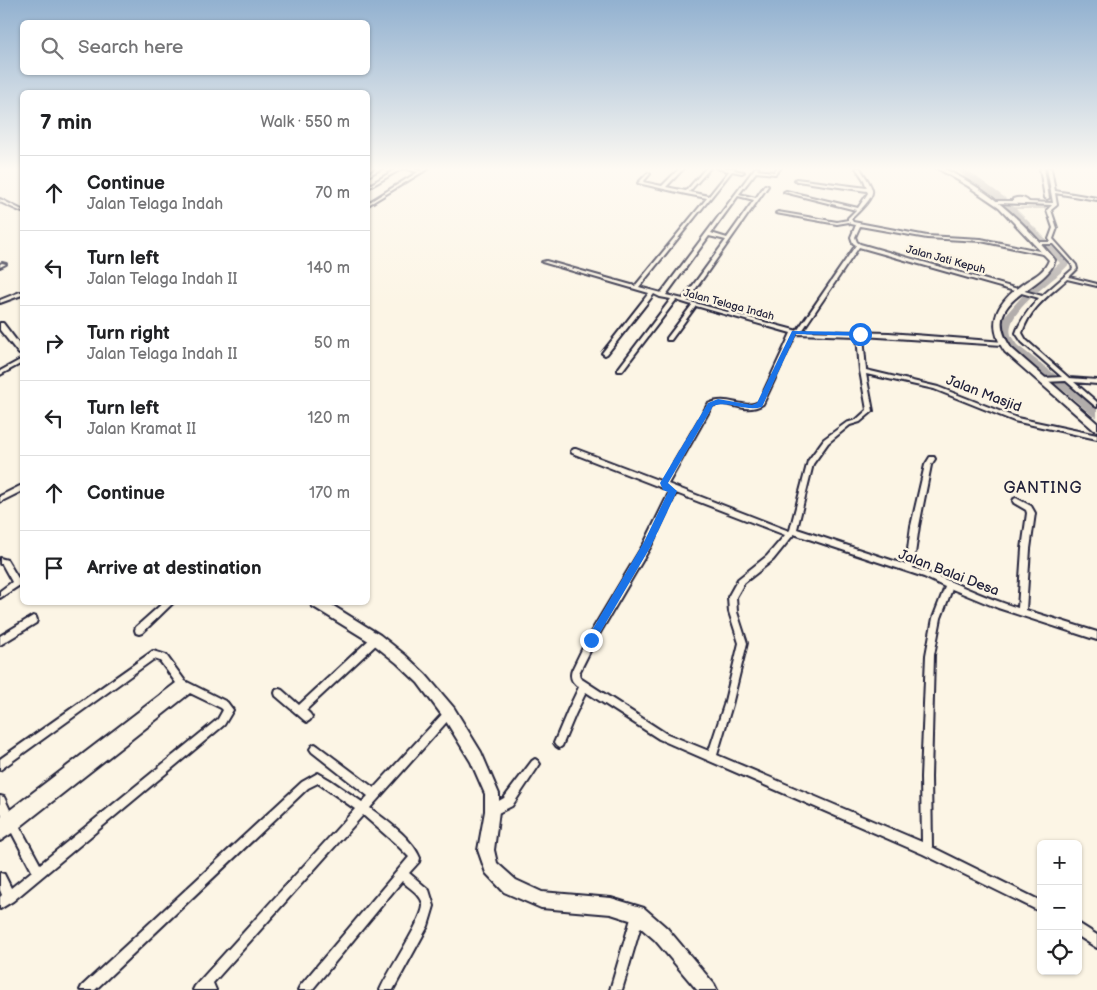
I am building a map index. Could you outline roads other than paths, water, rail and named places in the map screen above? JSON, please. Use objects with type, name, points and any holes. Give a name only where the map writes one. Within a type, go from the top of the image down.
[{"type":"main road","points":[[1009,214],[1047,254],[1052,260],[1052,265],[1021,290],[998,318],[997,326],[1002,343],[1097,428]]},
{"type":"main road","points":[[0,325],[20,347]]},
{"type":"main road","points":[[321,605],[376,639],[401,659],[415,672],[449,713],[476,758],[492,794],[492,811],[486,850],[491,868],[510,886],[541,900],[611,906],[638,914],[661,934],[693,975],[708,990]]},
{"type":"street","points":[[636,288],[696,214]]},
{"type":"street","points":[[662,296],[723,214]]},
{"type":"street","points":[[684,302],[746,214]]},
{"type":"street","points":[[786,214],[836,222],[848,221],[858,225],[927,237],[981,240],[1047,254]]},
{"type":"street","points":[[848,221],[854,214]]},
{"type":"street","points":[[1050,214],[1055,228],[1050,236],[1051,243],[1075,268],[1067,278],[1041,297],[1025,319],[1019,333],[1024,341],[1065,379],[1097,405]]},
{"type":"street","points":[[664,486],[710,405],[718,402],[752,408],[760,405],[796,332],[858,245],[855,243],[853,236],[858,225]]},
{"type":"street","points":[[708,234],[728,239]]},
{"type":"street","points":[[1036,243],[1051,243]]},
{"type":"street","name":"Jalan Jati Kepuh","points":[[858,245],[1041,297]]},
{"type":"street","name":"Jalan Telaga Indah","points":[[544,262],[693,306],[796,332],[1002,343]]},
{"type":"street","points":[[1067,278],[1097,285]]},
{"type":"street","points":[[605,353],[652,293]]},
{"type":"street","points":[[0,302],[20,294]]},
{"type":"street","points":[[620,370],[674,299]]},
{"type":"street","points":[[669,340],[693,306]]},
{"type":"street","points":[[712,757],[728,705],[743,643],[733,612],[732,597],[741,581],[770,558],[792,533],[810,464],[816,453],[831,436],[848,424],[858,421],[870,411],[863,371],[860,334]]},
{"type":"street","points":[[0,373],[20,362]]},
{"type":"street","name":"Jalan Masjid","points":[[863,371],[936,388],[1016,420],[1097,437]]},
{"type":"street","points":[[1045,380],[1065,379],[1097,382]]},
{"type":"street","name":"Jalan Balai Desa","points":[[574,451],[673,491],[792,533],[909,569],[1022,612],[1097,636]]},
{"type":"street","points":[[909,569],[915,526],[928,465],[932,459]]},
{"type":"street","points":[[0,499],[20,489]]},
{"type":"street","points":[[673,491],[648,544],[591,640],[576,674],[576,680],[584,687],[662,736],[927,850],[1037,905]]},
{"type":"street","points":[[1016,501],[1029,508],[1031,513],[1026,549],[1022,612]]},
{"type":"street","points":[[0,561],[4,562],[17,583],[0,595]]},
{"type":"street","points":[[927,850],[926,777],[930,649],[937,618],[950,585]]},
{"type":"street","points":[[139,630],[167,605]]},
{"type":"street","points":[[0,641],[33,620]]},
{"type":"street","points":[[299,711],[376,639]]},
{"type":"street","points":[[0,765],[149,657],[156,655],[163,658],[186,686],[224,705],[228,710],[225,718],[4,901]]},
{"type":"street","points":[[0,836],[7,822],[186,686]]},
{"type":"street","points":[[559,743],[584,687]]},
{"type":"street","points":[[280,693],[307,717]]},
{"type":"street","points":[[205,988],[449,713]]},
{"type":"street","points":[[315,749],[375,795]]},
{"type":"street","points":[[492,811],[508,802],[535,764]]},
{"type":"street","points":[[86,990],[312,780],[318,778],[363,810],[404,843],[414,856],[414,861],[304,990]]},
{"type":"street","points":[[0,800],[7,822],[38,872]]},
{"type":"street","points":[[386,990],[424,922],[428,906],[425,894],[403,875]]},
{"type":"street","points":[[0,878],[4,901]]},
{"type":"street","points":[[616,990],[638,914]]},
{"type":"street","points":[[1079,930],[1097,942]]},
{"type":"waterway","points":[[1017,214],[1065,263],[1058,271],[1034,288],[1007,320],[1005,334],[1013,347],[1069,389],[1097,413]]},
{"type":"district","name":"GANTING","points":[[1043,487]]}]
